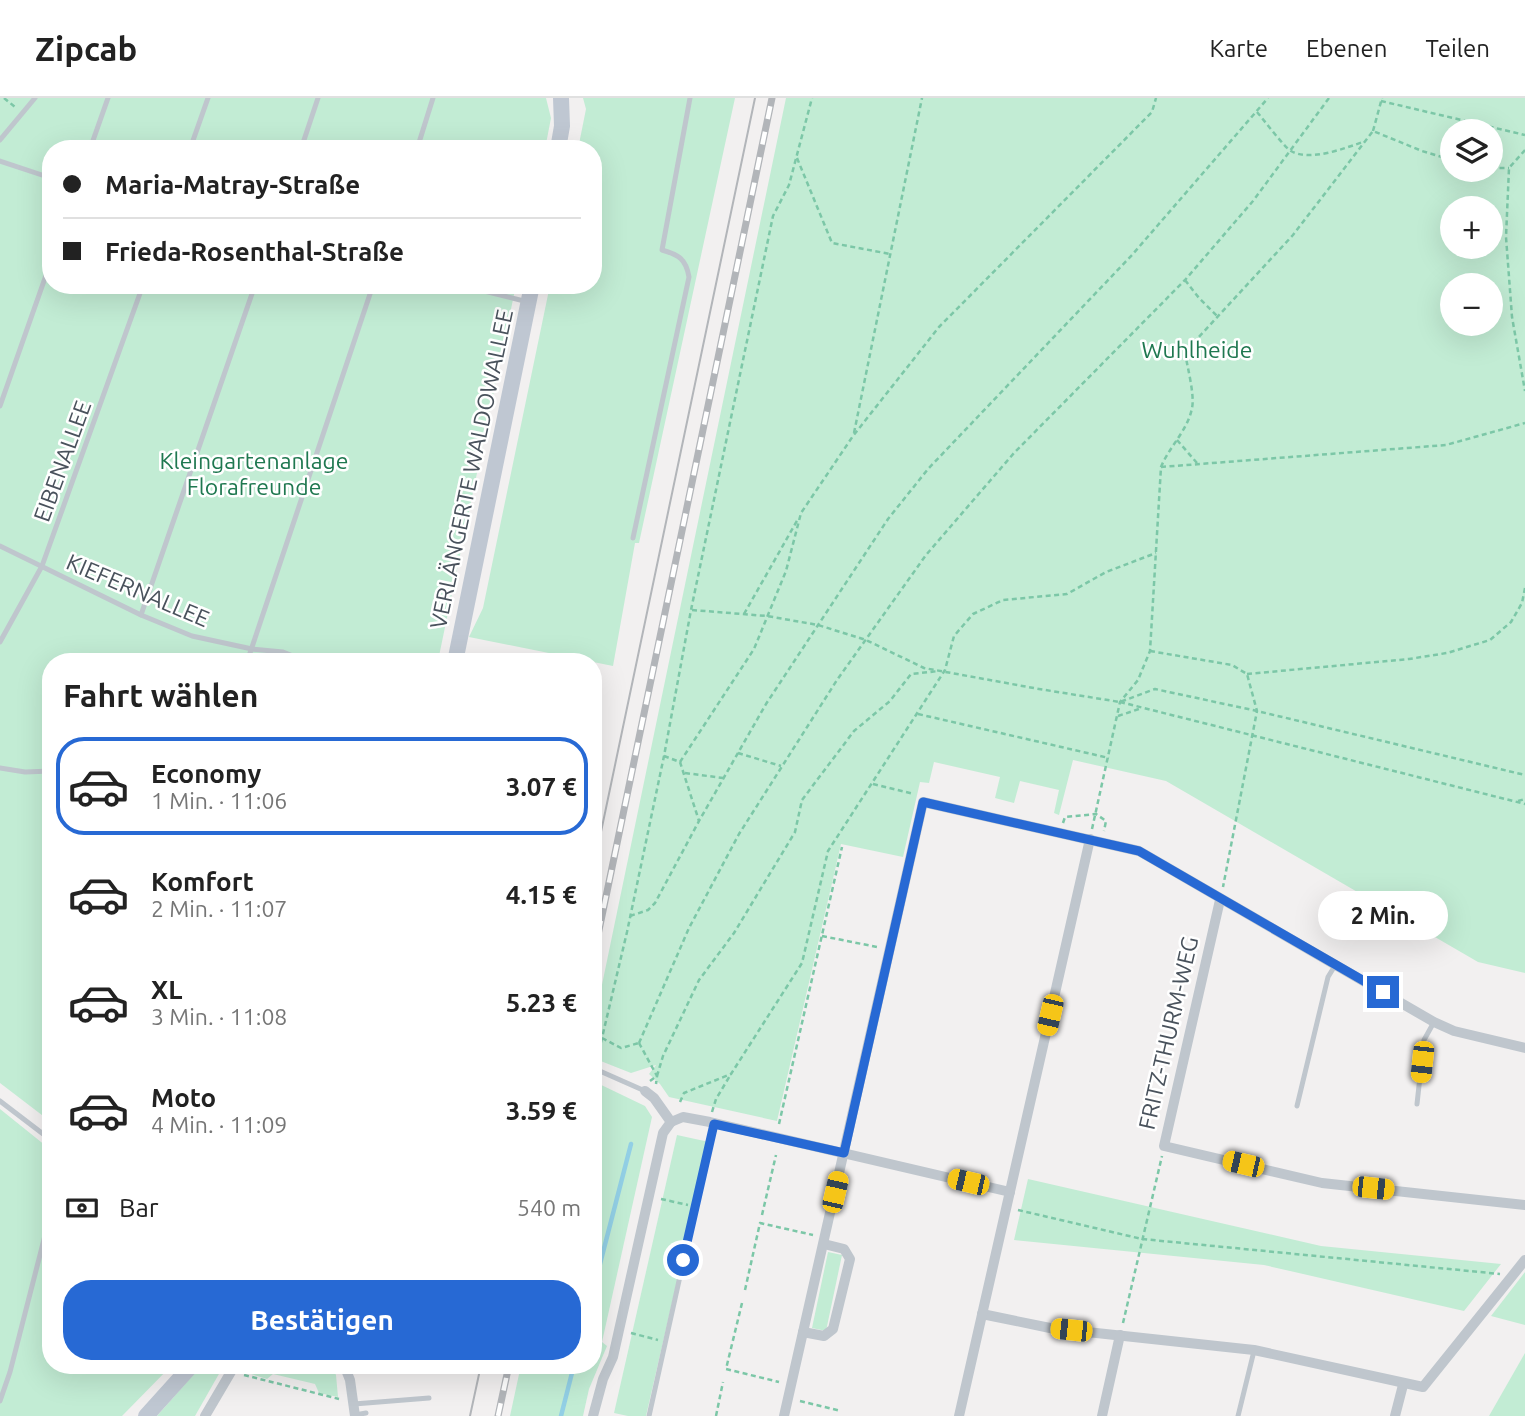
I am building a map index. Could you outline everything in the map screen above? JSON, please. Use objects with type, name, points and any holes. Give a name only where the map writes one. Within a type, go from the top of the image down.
[{"type":"street","points":[[560,140],[561,98]]},
{"type":"street","name":"VERLÄNGERTE WALDOWALLEE","points":[[457,653],[530,294]]},
{"type":"street","points":[[784,1416],[923,802],[1139,851],[1434,1021],[1454,1031],[1525,1048]]},
{"type":"street","points":[[959,1416],[1090,839]]},
{"type":"street","name":"FRITZ-THURM-WEG","points":[[1220,900],[1164,1146],[1322,1183],[1525,1205]]},
{"type":"street","points":[[646,1090],[671,1122]]},
{"type":"street","points":[[593,1416],[613,1357],[663,1133],[671,1122],[683,1117],[1010,1192]]},
{"type":"street","points":[[803,1332],[824,1336],[833,1329],[850,1259],[844,1249],[824,1241]]},
{"type":"street","points":[[982,1314],[1050,1328],[1254,1350],[1423,1388],[1525,1260]]},
{"type":"street","points":[[1102,1416],[1120,1335]]},
{"type":"street","points":[[146,1416],[184,1374]]},
{"type":"street","points":[[205,1416],[229,1374]]},
{"type":"street","points":[[348,1374],[356,1409]]},
{"type":"street","points":[[1395,1416],[1403,1385]]},
{"type":"lane","points":[[0,140],[35,98]]},
{"type":"lane","points":[[93,140],[108,98]]},
{"type":"lane","points":[[193,140],[208,98]]},
{"type":"lane","points":[[304,140],[318,98]]},
{"type":"lane","points":[[420,140],[433,98]]},
{"type":"lane","points":[[633,538],[689,277],[684,261],[677,254],[662,250],[690,98]]},
{"type":"lane","points":[[0,161],[42,175]]},
{"type":"lane","points":[[0,406],[42,287]]},
{"type":"lane","name":"EIBENALLEE","points":[[0,642],[42,566],[140,294]]},
{"type":"lane","points":[[141,615],[252,294]]},
{"type":"lane","points":[[250,653],[370,294]]},
{"type":"lane","points":[[497,294],[529,302]]},
{"type":"lane","name":"KIEFERNALLEE","points":[[0,546],[141,615],[192,636],[286,653]]},
{"type":"lane","points":[[0,768],[42,771]]},
{"type":"lane","points":[[1297,1107],[1328,977],[1336,964]]},
{"type":"lane","points":[[1418,1104],[1424,1040],[1434,1021]]},
{"type":"lane","points":[[602,1072],[646,1090]]},
{"type":"lane","points":[[0,1101],[42,1133]]},
{"type":"lane","points":[[649,1416],[712,1123]]},
{"type":"lane","points":[[0,1401],[42,1247]]},
{"type":"lane","points":[[1238,1416],[1254,1350]]},
{"type":"lane","points":[[356,1409],[429,1398]]},
{"type":"path","points":[[4,98],[22,112]]},
{"type":"path","points":[[639,1043],[621,1048],[602,1038],[664,756],[691,610],[773,216],[789,186],[812,98]]},
{"type":"path","points":[[853,436],[922,98]]},
{"type":"path","points":[[744,615],[801,513],[853,436],[939,327],[1152,112],[1156,98]]},
{"type":"path","points":[[630,916],[648,911],[655,903],[766,704],[888,519],[928,469],[1132,256],[1268,98]]},
{"type":"path","points":[[639,1043],[689,928],[739,834],[837,680],[926,555],[1014,453],[1185,280],[1253,201],[1329,98]]},
{"type":"path","points":[[1090,839],[1120,702],[1138,680],[1150,651],[1161,467],[1168,451],[1178,440],[1193,406],[1185,352],[1293,235],[1373,131],[1382,99],[1525,135]]},
{"type":"path","points":[[1257,112],[1291,151],[1331,153],[1363,142]]},
{"type":"path","points":[[1373,131],[1440,156]]},
{"type":"path","points":[[1362,135],[1368,136]]},
{"type":"path","points":[[1525,150],[1509,168],[1506,187],[1507,260],[1512,317],[1525,391]]},
{"type":"path","points":[[797,157],[832,243],[890,254]]},
{"type":"path","points":[[1503,168],[1509,168]]},
{"type":"path","points":[[1185,280],[1217,316]]},
{"type":"path","points":[[1161,467],[1446,445],[1525,423]]},
{"type":"path","points":[[1178,440],[1197,463]]},
{"type":"path","points":[[680,762],[754,649],[786,571],[801,513]]},
{"type":"path","points":[[712,1123],[716,1099],[730,1074],[802,963],[828,851],[946,670],[954,636],[973,614],[1003,600],[1067,594],[1106,572],[1156,553]]},
{"type":"path","points":[[1150,651],[1233,665],[1247,674],[1447,653],[1490,640],[1511,622],[1522,603],[1525,587]]},
{"type":"path","points":[[691,610],[818,625],[866,640],[924,668],[1120,702],[1252,733],[1525,804]]},
{"type":"path","points":[[646,1090],[657,1076],[663,1056],[699,980],[734,933],[795,832],[802,800],[854,732],[890,701],[911,674],[946,670]]},
{"type":"path","points":[[1220,900],[1257,710],[1247,674]]},
{"type":"path","points":[[1120,702],[1155,689],[1257,710],[1525,775]]},
{"type":"path","points":[[1117,716],[1145,708]]},
{"type":"path","points":[[918,714],[1109,758]]},
{"type":"path","points":[[738,753],[783,767]]},
{"type":"path","points":[[664,756],[680,762],[699,821]]},
{"type":"path","points":[[684,773],[723,778]]},
{"type":"path","points":[[873,784],[919,795],[923,802]]},
{"type":"path","points":[[1518,801],[1525,799]]},
{"type":"path","points":[[1062,826],[1065,817],[1096,814],[1106,821],[1103,836]]},
{"type":"path","points":[[779,1125],[842,847]]},
{"type":"path","points":[[822,936],[891,950]]},
{"type":"path","points":[[639,1043],[657,1076]]},
{"type":"path","points":[[680,1102],[684,1093],[730,1074]]},
{"type":"path","points":[[646,1090],[657,1076]]},
{"type":"path","points":[[1120,1335],[1164,1146]]},
{"type":"path","points":[[762,1215],[776,1155]]},
{"type":"path","points":[[660,1199],[695,1206]]},
{"type":"path","points":[[1018,1210],[1142,1239],[1513,1275]]},
{"type":"path","points":[[745,1290],[760,1223],[824,1241]]},
{"type":"path","points":[[742,1303],[726,1369],[791,1385]]},
{"type":"path","points":[[630,1333],[665,1342]]},
{"type":"path","points":[[242,1374],[337,1400],[356,1409]]},
{"type":"path","points":[[716,1416],[723,1382]]},
{"type":"path","points":[[788,1398],[841,1411]]},
{"type":"green space","name":"Kleingartenanlage Florafreunde","points":[[0,98],[546,98],[551,118],[547,140],[42,140],[42,294],[514,294],[440,653],[42,653],[42,1115],[0,1083]]},
{"type":"green space","points":[[583,98],[735,98],[639,543],[635,543],[613,666],[602,664],[602,653],[548,653],[469,637],[483,608],[548,294],[602,294],[602,140],[580,140],[586,109]]},
{"type":"green space","name":"Wuhlheide","points":[[786,98],[1525,98],[1525,973],[1478,962],[1166,781],[1073,760],[1059,815],[1054,813],[1059,790],[1020,781],[1014,803],[995,798],[1000,777],[934,762],[929,783],[920,782],[903,857],[841,844],[777,1121],[669,1097],[649,1074],[656,1065],[631,1073],[602,1062],[602,985]]},
{"type":"green space","points":[[602,1085],[645,1106],[652,1117],[602,1342]]},
{"type":"green space","points":[[0,1109],[42,1143],[42,1374],[163,1374],[122,1416],[0,1416]]},
{"type":"green space","points":[[677,1135],[709,1142],[646,1416],[628,1416],[614,1413]]},
{"type":"green space","points":[[1028,1179],[1321,1246],[1501,1264],[1464,1311],[1264,1265],[1014,1240]]},
{"type":"green space","points":[[828,1252],[842,1255],[826,1331],[812,1328]]},
{"type":"green space","points":[[1525,1272],[1525,1325],[1491,1316]]},
{"type":"green space","points":[[602,1342],[607,1346],[602,1358]]},
{"type":"green space","points":[[1525,1353],[1525,1416],[1489,1416]]},
{"type":"green space","points":[[194,1374],[219,1374],[195,1416],[157,1416]]},
{"type":"green space","points":[[251,1374],[273,1374],[267,1379]]},
{"type":"green space","points":[[273,1374],[336,1374],[338,1397],[319,1393],[315,1384]]},
{"type":"green space","points":[[519,1374],[595,1374],[583,1416],[510,1416]]},
{"type":"waterway","points":[[602,1256],[631,1144]]},
{"type":"waterway","points":[[561,1416],[572,1374]]},
{"type":"tram line","points":[[602,827],[755,98]]},
{"type":"tram line","points":[[470,1416],[479,1374]]},
{"type":"railway","points":[[602,916],[772,98]]},
{"type":"railway","points":[[498,1416],[507,1374]]},
{"type":"route","points":[[683,1260],[714,1124],[844,1153],[923,802],[1139,851],[1383,992]]}]
